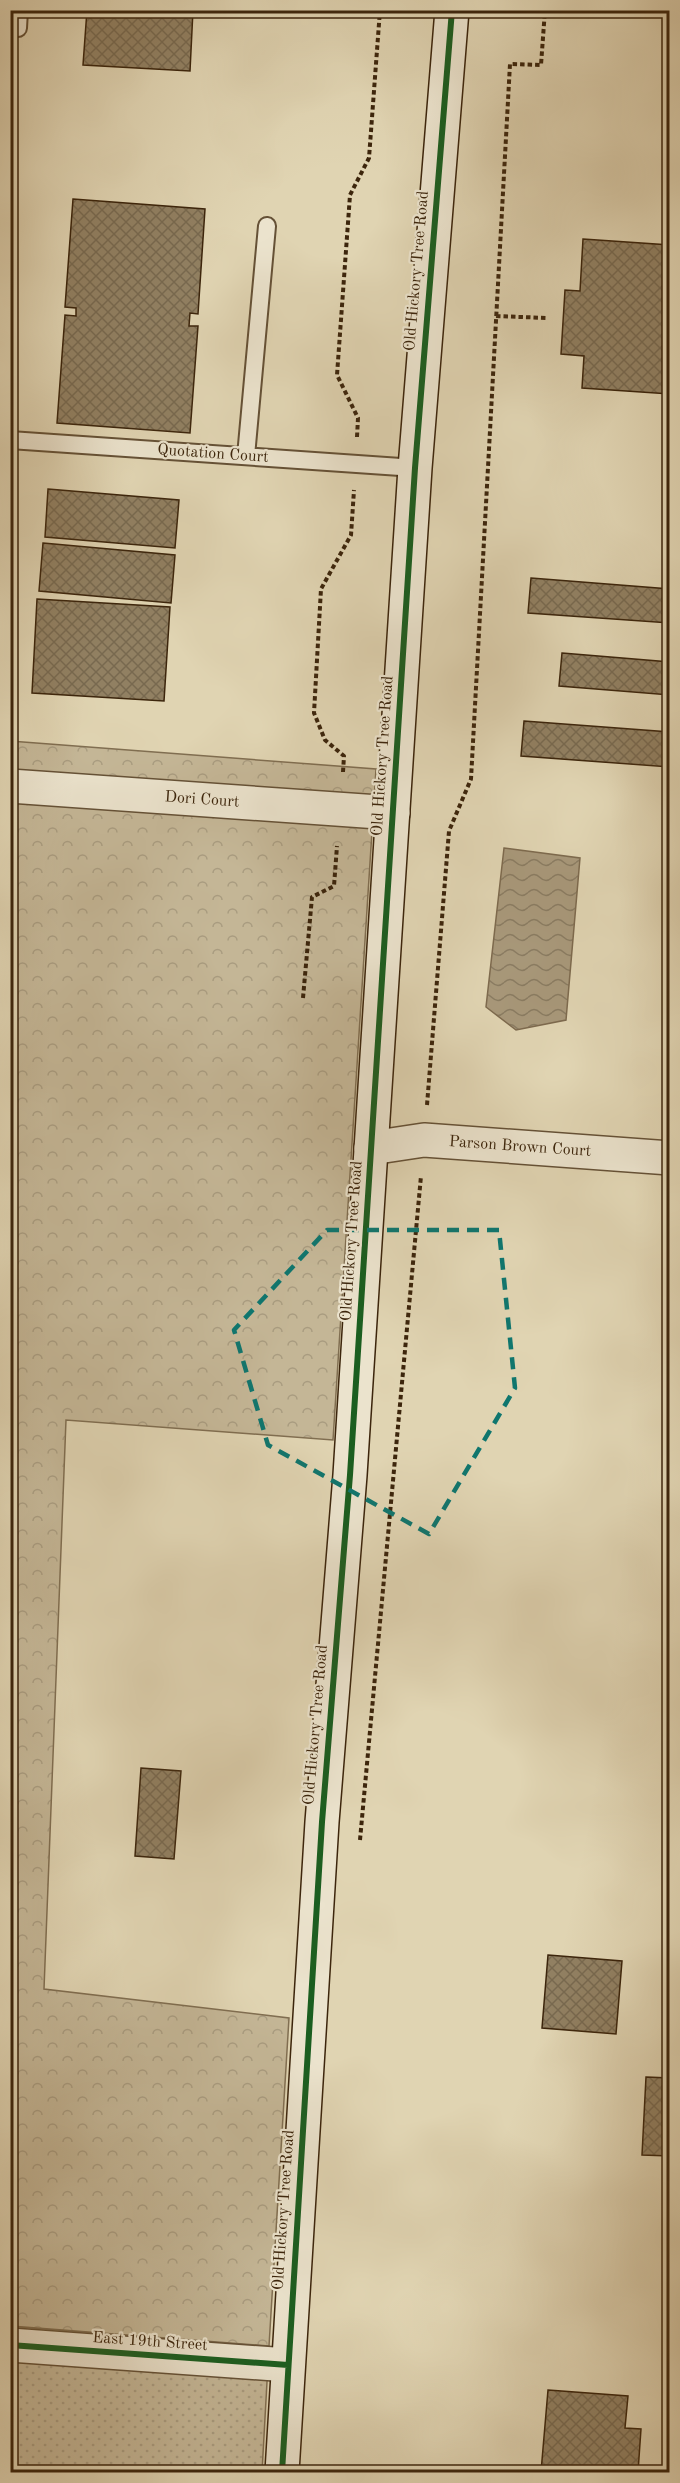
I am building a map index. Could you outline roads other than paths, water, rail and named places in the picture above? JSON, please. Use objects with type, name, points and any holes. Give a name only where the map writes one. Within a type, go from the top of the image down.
[{"type":"street","name":"Old Hickory Tree Road","points":[[282,2472],[322,1822],[351,1475],[415,468],[452,10]]},
{"type":"street","name":"Dori Court","points":[[10,786],[393,813]]},
{"type":"street","name":"Parson Brown Court","points":[[371,1148],[424,1140],[669,1158]]},
{"type":"street","name":"East 19th Street","points":[[10,2345],[288,2365]]},
{"type":"lane","points":[[18,28],[20,10]]},
{"type":"lane","points":[[246,456],[267,226]]},
{"type":"lane","name":"Quotation Court","points":[[10,440],[415,468]]},
{"type":"water","points":[[504,848],[580,858],[566,1020],[516,1030],[486,1007]]}]
